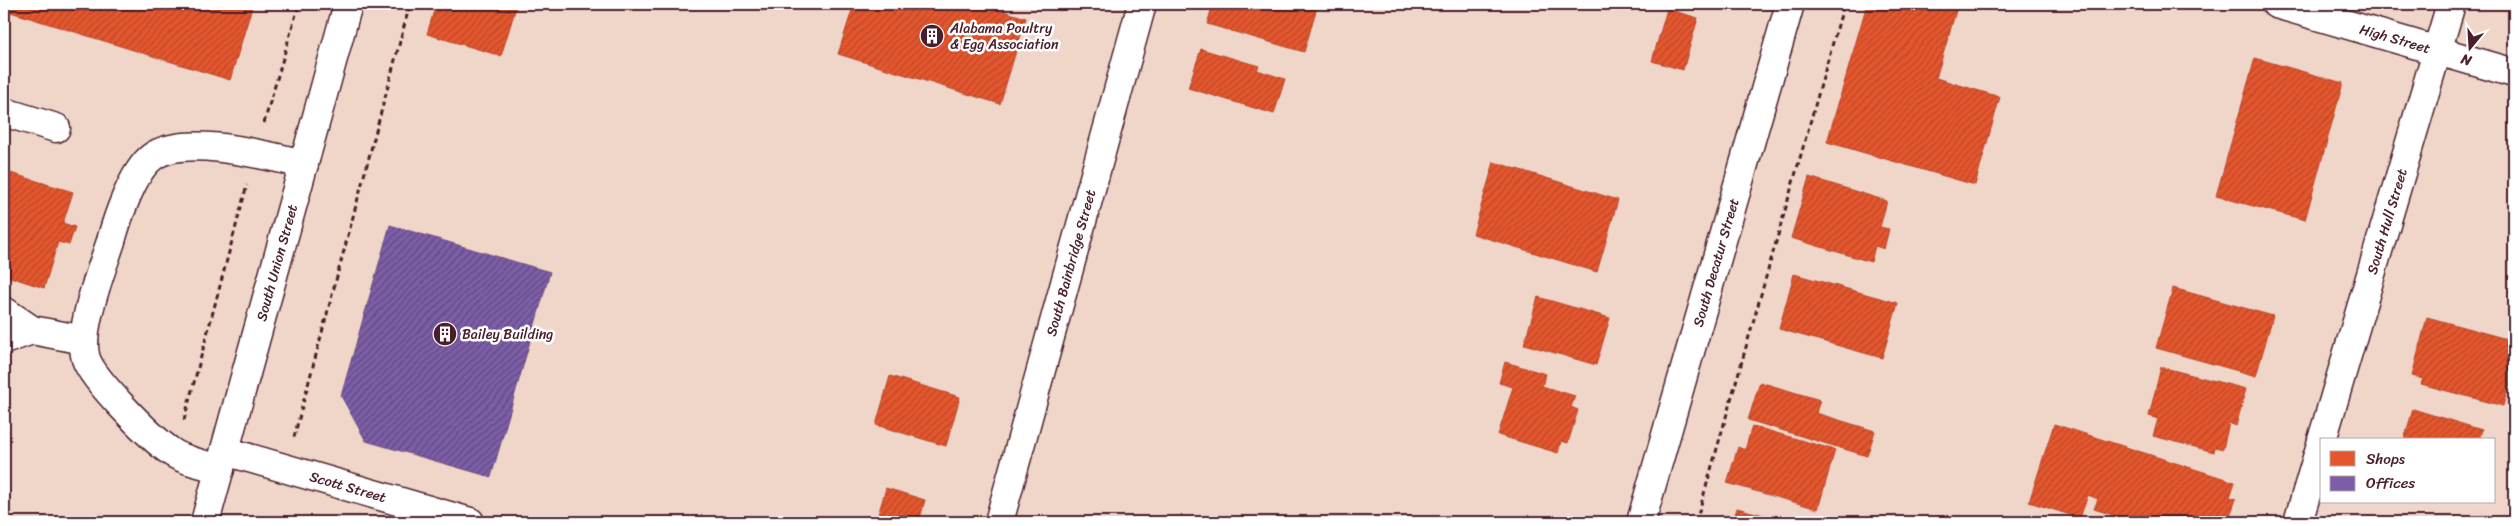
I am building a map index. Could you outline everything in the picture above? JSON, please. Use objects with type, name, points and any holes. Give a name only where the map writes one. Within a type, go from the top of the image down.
[{"type":"street","name":"South Union Street","points":[[205,522],[348,4]]},
{"type":"street","name":"South Bainbridge Street","points":[[999,522],[1142,4]]},
{"type":"street","name":"South Decatur Street","points":[[1641,522],[1790,4]]},
{"type":"street","name":"High Street","points":[[2276,4],[2514,73]]},
{"type":"street","name":"South Hull Street","points":[[2323,438],[2451,4]]},
{"type":"street","points":[[4,112],[56,128]]},
{"type":"street","points":[[171,452],[98,379],[86,359],[84,340],[90,309],[121,208],[140,171],[152,157],[172,148],[235,149],[304,164]]},
{"type":"street","points":[[4,311],[32,330],[84,340]]},
{"type":"street","points":[[4,340],[32,330]]},
{"type":"street","name":"South Hull Street","points":[[2298,522],[2320,447]]},
{"type":"street","name":"Scott Street","points":[[171,452],[287,469],[470,522]]},
{"type":"path","points":[[171,452],[178,441],[256,153],[299,4]]},
{"type":"path","points":[[287,469],[410,4]]},
{"type":"path","points":[[1696,522],[1844,4]]},
{"type":"shaded area","points":[[4,4],[2514,4],[2514,522],[4,522]]},
{"type":"building: Shops","points":[[4,4],[253,4],[230,80],[4,10]]},
{"type":"building: Shops","points":[[436,4],[517,4],[501,56],[427,34]]},
{"type":"building: Shops","name":"Alabama Poultry & Egg Association","points":[[854,4],[980,4],[1026,18],[1000,104],[838,54]]},
{"type":"building: Shops","points":[[1213,4],[1253,4],[1263,7],[1264,4],[1318,4],[1304,52],[1207,24]]},
{"type":"building: Shops","points":[[1867,4],[1958,4],[1936,78],[2000,97],[1975,185],[1827,142]]},
{"type":"building: Shops","points":[[1667,9],[1698,18],[1683,70],[1652,61]]},
{"type":"building: Shops","points":[[1201,49],[1259,66],[1257,70],[1285,79],[1274,114],[1188,88]]},
{"type":"building: Shops","points":[[2255,58],[2343,83],[2305,220],[2216,196]]},
{"type":"building: Shops","points":[[1494,162],[1618,200],[1597,272],[1473,234]]},
{"type":"building: Shops","points":[[4,171],[73,192],[63,223],[75,227],[69,245],[58,242],[44,288],[4,275]]},
{"type":"building: Shops","points":[[1809,177],[1887,201],[1880,227],[1889,229],[1884,249],[1875,246],[1871,262],[1791,238]]},
{"type":"building: Shops","points":[[1794,274],[1898,303],[1882,358],[1779,329]]},
{"type":"building: Shops","points":[[2173,288],[2273,316],[2256,376],[2156,348]]},
{"type":"building: Shops","points":[[1538,297],[1610,318],[1596,365],[1524,344]]},
{"type":"building: Shops","points":[[2427,317],[2514,341],[2514,388],[2508,387],[2503,406],[2421,384],[2423,379],[2412,376]]},
{"type":"building: Shops","points":[[1505,362],[1546,374],[1542,386],[1575,396],[1571,407],[1578,410],[1568,443],[1561,441],[1558,453],[1498,435],[1513,387],[1499,383]]},
{"type":"building: Shops","points":[[2161,367],[2246,389],[2236,426],[2229,423],[2223,449],[2215,447],[2214,452],[2153,436],[2158,419],[2149,416]]},
{"type":"building: Shops","points":[[890,376],[960,397],[946,446],[876,425]]},
{"type":"building: Shops","points":[[1760,382],[1820,400],[1816,413],[1875,431],[1867,456],[1748,420]]},
{"type":"building: Shops","points":[[2413,409],[2482,430],[2480,438],[2405,438]]},
{"type":"building: Shops","points":[[2054,424],[2235,482],[2230,497],[2236,499],[2228,522],[2135,522],[2094,509],[2098,499],[2088,495],[2080,518],[2029,502]]},
{"type":"building: Shops","points":[[1752,426],[1835,450],[1818,509],[1727,483],[1738,447],[1745,450]]},
{"type":"building: Shops","points":[[886,488],[925,500],[919,522],[876,522]]},
{"type":"building: Shops","points":[[1737,508],[1790,522],[1733,522]]},
{"type":"building: Offices","name":"Bailey Building","points":[[390,225],[550,272],[491,477],[366,441],[341,396]]},
{"type":"place","name":"Alabama Poultry & Egg Association","points":[[932,36]]},
{"type":"place","name":"Bailey Building","points":[[445,334]]}]
